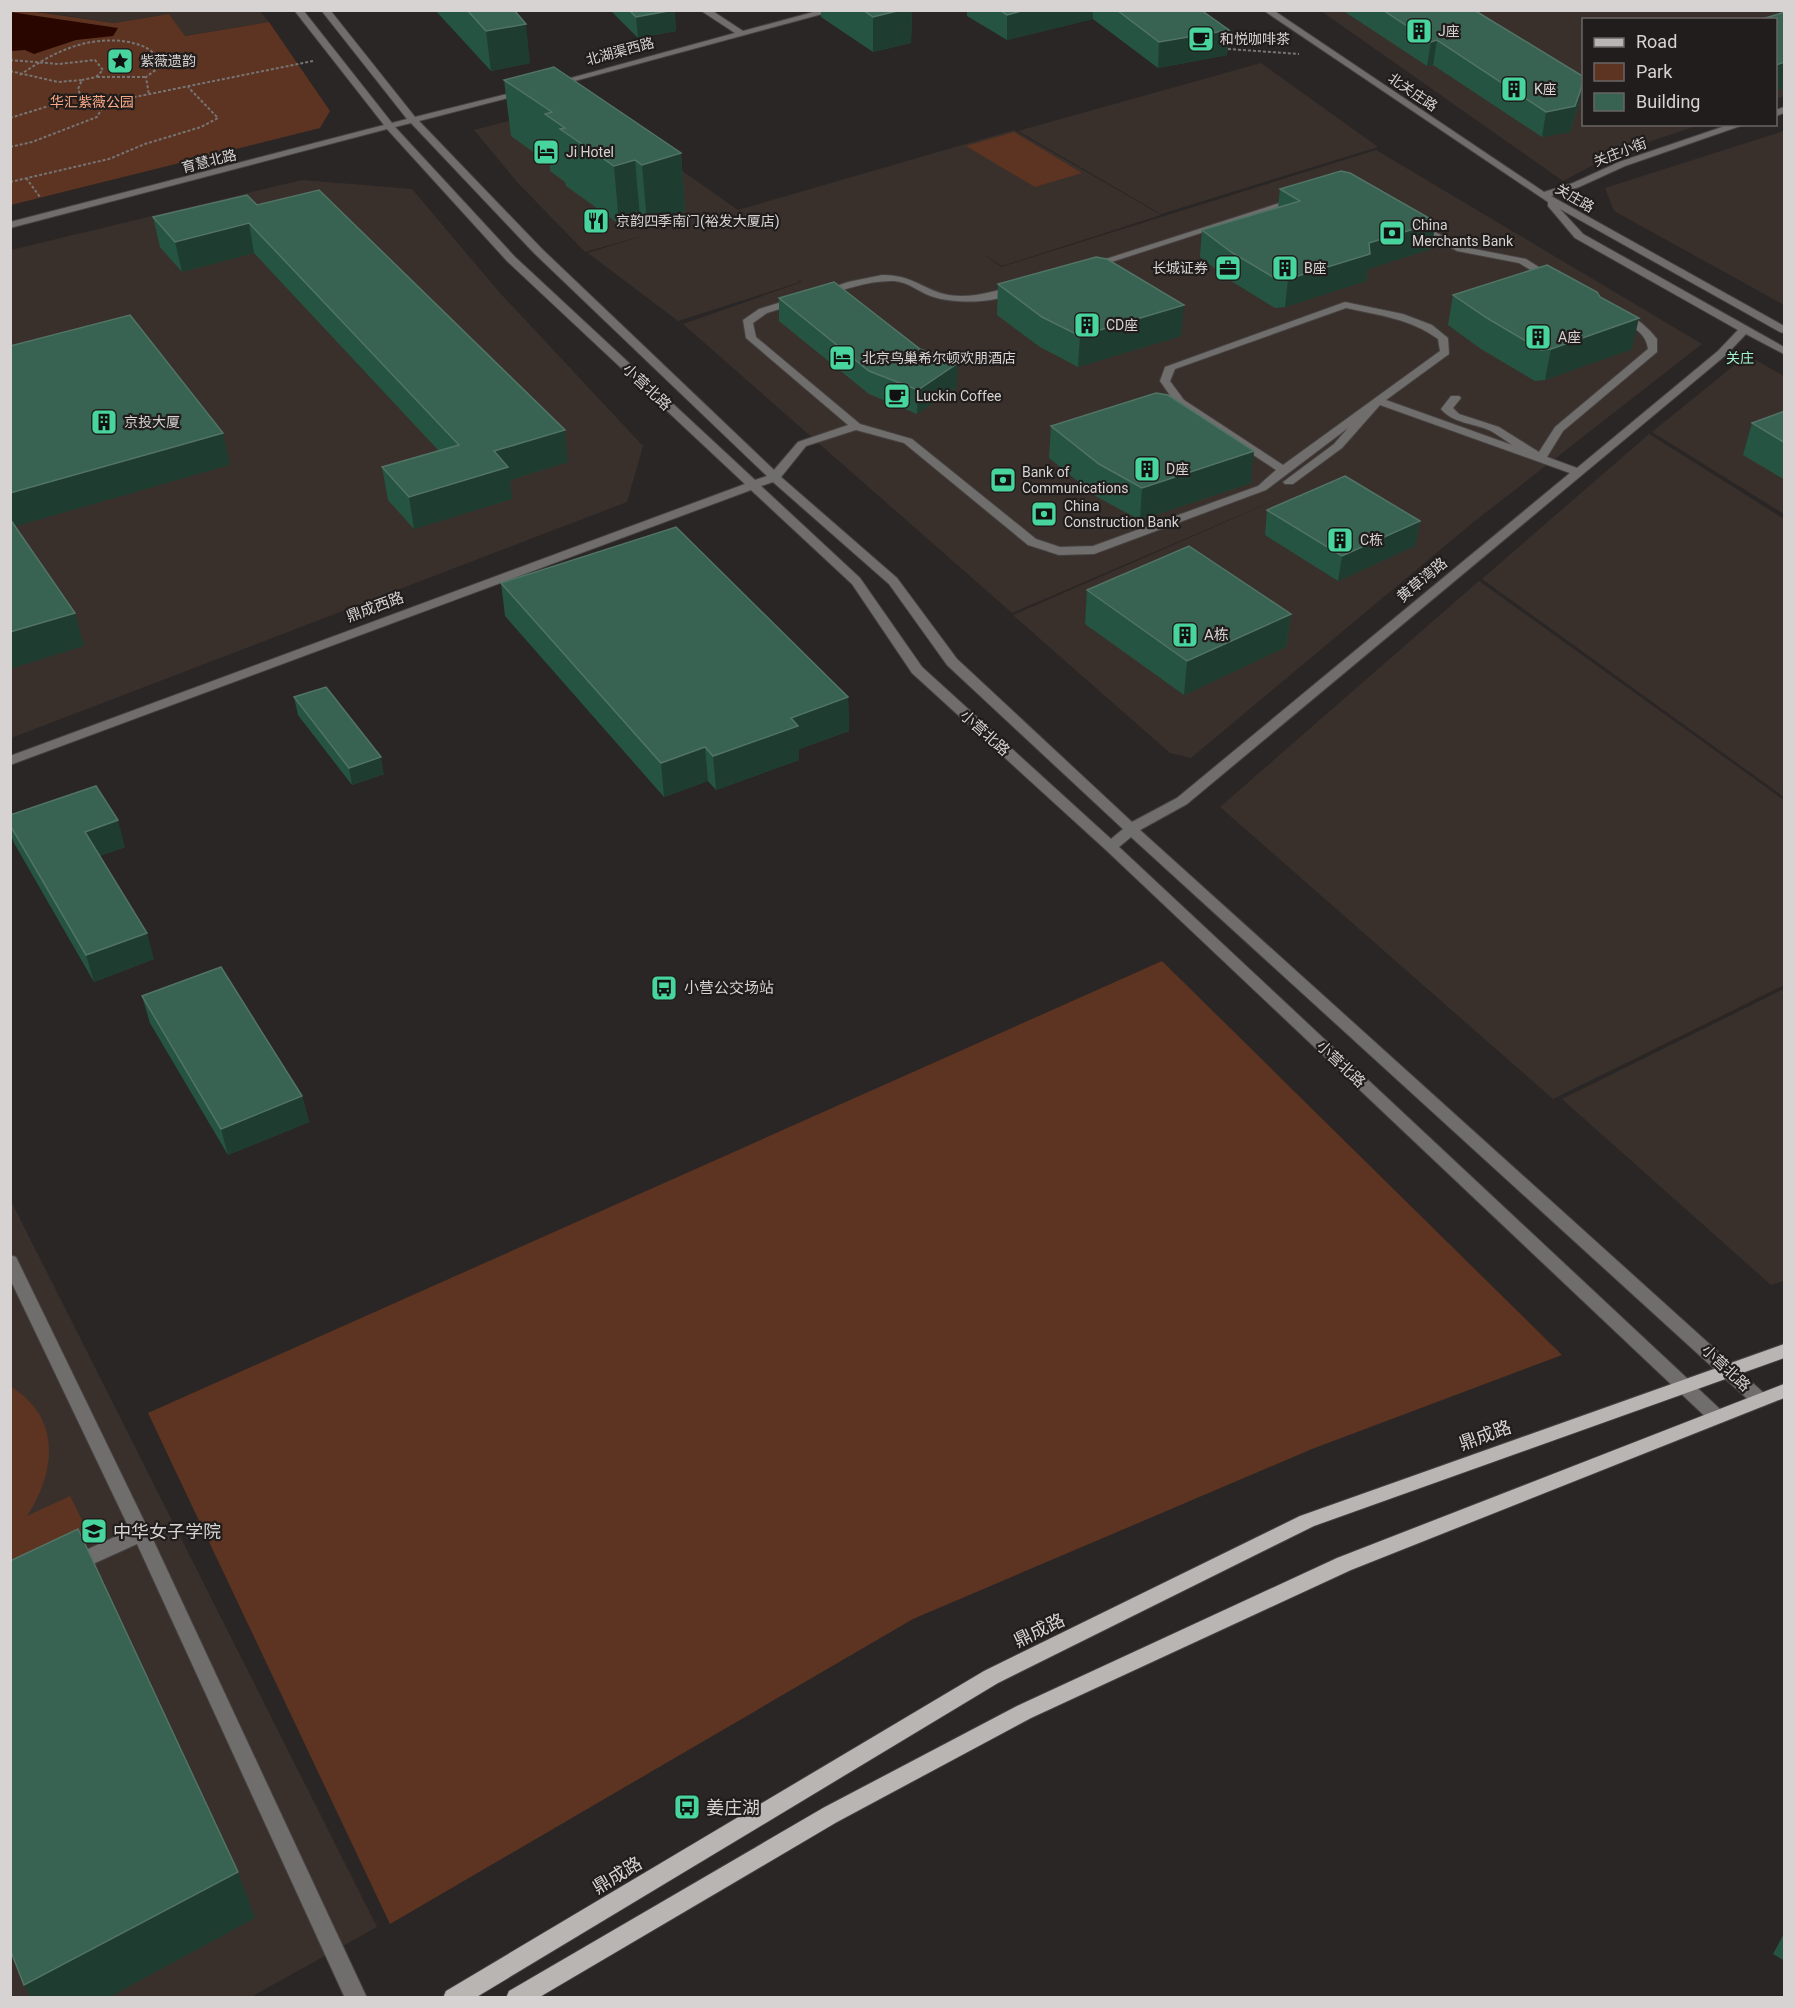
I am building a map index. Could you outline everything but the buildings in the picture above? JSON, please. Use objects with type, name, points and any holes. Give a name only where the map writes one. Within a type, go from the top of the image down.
[{"type":"main road","name":"鼎成路","points":[[454,1998],[1002,1672],[1307,1521],[1728,1369],[1785,1351]]},
{"type":"main road","points":[[517,1998],[830,1815],[1024,1712],[1344,1564],[1716,1416],[1785,1391]]},
{"type":"street","name":"小营北路","points":[[298,10],[391,128],[511,259],[856,581],[916,670],[1111,847],[1716,1416]]},
{"type":"street","name":"小营北路","points":[[325,10],[414,121],[537,251],[775,477],[892,581],[952,662],[1131,829],[1760,1400]]},
{"type":"street","points":[[704,10],[740,33]]},
{"type":"street","name":"北湖渠西路","points":[[414,121],[833,10]]},
{"type":"street","name":"北关庄路","points":[[1267,10],[1543,195]]},
{"type":"street","name":"育慧北路","points":[[10,225],[414,121]]},
{"type":"street","name":"关庄小街","points":[[1543,195],[1576,185],[1622,164],[1736,126]]},
{"type":"street","name":"关庄路","points":[[1543,195],[1579,236],[1785,351]]},
{"type":"street","name":"关庄路","points":[[1543,195],[1785,330]]},
{"type":"street","points":[[1081,268],[1310,196]]},
{"type":"street","points":[[1405,219],[1461,249],[1522,261],[1561,283]]},
{"type":"street","points":[[1025,286],[981,300],[957,299],[934,294],[905,280],[880,279],[855,283],[762,311],[747,322],[751,338],[856,426],[908,441],[1032,542],[1059,551],[1094,550],[1262,488],[1283,470],[1445,352],[1443,338],[1428,327],[1399,316],[1345,305],[1170,367],[1164,381],[1180,402],[1283,470]]},
{"type":"street","points":[[1541,458],[1559,429],[1653,350],[1652,339],[1639,326],[1609,310]]},
{"type":"street","name":"黄草湾路","points":[[1111,847],[1131,829],[1182,801],[1722,352],[1746,329]]},
{"type":"street","points":[[1455,398],[1447,409],[1455,416],[1495,429],[1541,458]]},
{"type":"street","points":[[1378,401],[1578,472]]},
{"type":"street","points":[[1289,482],[1338,446],[1378,401]]},
{"type":"street","points":[[775,477],[802,444],[856,426]]},
{"type":"street","name":"鼎成西路","points":[[10,761],[775,477]]},
{"type":"street","points":[[13,1271],[141,1533],[356,1998]]},
{"type":"street","points":[[61,1571],[141,1533]]},
{"type":"path","points":[[10,71],[20,75],[58,82],[96,77],[146,77],[157,69],[160,61],[156,52],[142,45],[119,39],[90,40],[72,45],[37,63],[20,75]]},
{"type":"path","points":[[1219,43],[1228,49],[1289,55],[1327,50]]},
{"type":"path","points":[[10,60],[59,64],[95,60],[102,70],[96,77]]},
{"type":"path","points":[[10,118],[81,96],[105,103],[297,64]]},
{"type":"path","points":[[146,77],[149,95]]},
{"type":"path","points":[[81,96],[78,89],[82,80]]},
{"type":"path","points":[[10,182],[109,159],[144,144],[201,127],[218,118],[188,87]]},
{"type":"path","points":[[10,147],[22,146],[76,122],[97,117],[105,103]]},
{"type":"path","points":[[26,178],[40,198]]},
{"type":"shaded area","points":[[259,10],[269,22],[184,36],[169,14],[114,23],[35,11]]},
{"type":"shaded area","points":[[1321,11],[1784,11],[1784,96],[1777,99],[1777,18],[1582,18],[1582,126],[1696,126],[1618,152],[1563,181]]},
{"type":"shaded area","points":[[10,12],[118,28],[113,36],[76,40],[34,54],[25,50],[11,51]]},
{"type":"shaded area","points":[[1261,63],[1378,147],[1161,214],[1018,131]]},
{"type":"shaded area","points":[[584,102],[738,210],[1014,130],[1161,215],[1002,266],[980,252],[1001,267],[1376,150],[1702,344],[1471,524],[1191,758],[1170,753],[1013,615],[1294,492],[1012,613],[683,324],[802,282],[796,279],[800,282],[678,321],[588,253],[646,235],[585,252],[517,182],[474,130]]},
{"type":"shaded area","points":[[1784,131],[1784,305],[1614,211],[1605,188]]},
{"type":"shaded area","name":"京投大厦","points":[[302,180],[412,189],[500,293],[643,446],[627,502],[11,738],[11,250]]},
{"type":"shaded area","points":[[1747,355],[1784,376],[1784,514],[1652,432]]},
{"type":"shaded area","points":[[1649,434],[1784,519],[1784,797],[1482,579]]},
{"type":"shaded area","points":[[1479,581],[1784,800],[1784,985],[1553,1099],[1220,807]]},
{"type":"shaded area","points":[[1784,989],[1784,1281],[1771,1285],[1562,1099]]},
{"type":"shaded area","name":"中华女子学院","points":[[10,1199],[377,1927],[251,1997],[11,1997]]},
{"type":"green space","name":"华汇紫薇公园","points":[[10,11],[30,11],[114,23],[169,14],[185,36],[269,22],[330,111],[320,128],[11,205]]},
{"type":"green space","points":[[1014,132],[1082,173],[1035,187],[966,146]]},
{"type":"green space","points":[[1162,961],[1562,1355],[1312,1449],[913,1619],[390,1924],[148,1413]]},
{"type":"green space","points":[[10,1386],[27,1399],[39,1413],[46,1429],[49,1446],[44,1481],[27,1516],[70,1496],[91,1538],[11,1575]]},
{"type":"place","name":"J座","points":[[1419,31]]},
{"type":"place","name":"和悦咖啡茶","points":[[1201,39]]},
{"type":"place","name":"紫薇遗韵","points":[[120,61]]},
{"type":"place","name":"K座","points":[[1514,89]]},
{"type":"place","name":"Ji Hotel","points":[[546,152]]},
{"type":"place","name":"京韵四季南门(裕发大厦店)","points":[[596,221]]},
{"type":"place","name":"China Merchants Bank","points":[[1392,233]]},
{"type":"place","name":"长城证券","points":[[1228,268]]},
{"type":"place","name":"B座","points":[[1285,268]]},
{"type":"place","name":"CD座","points":[[1087,325]]},
{"type":"place","name":"A座","points":[[1538,337]]},
{"type":"place","name":"北京鸟巢希尔顿欢朋酒店","points":[[842,358]]},
{"type":"place","name":"Luckin Coffee","points":[[897,396]]},
{"type":"place","name":"京投大厦","points":[[104,422]]},
{"type":"place","name":"D座","points":[[1147,469]]},
{"type":"place","name":"Bank of Communications","points":[[1003,480]]},
{"type":"place","name":"China Construction Bank","points":[[1044,514]]},
{"type":"place","name":"C栋","points":[[1340,540]]},
{"type":"place","name":"A栋","points":[[1185,635]]},
{"type":"place","name":"小营公交场站","points":[[664,988]]},
{"type":"place","name":"中华女子学院","points":[[94,1531]]},
{"type":"place","name":"姜庄湖","points":[[687,1807]]},
{"type":"district","name":"关庄","points":[[1740,358]]}]
